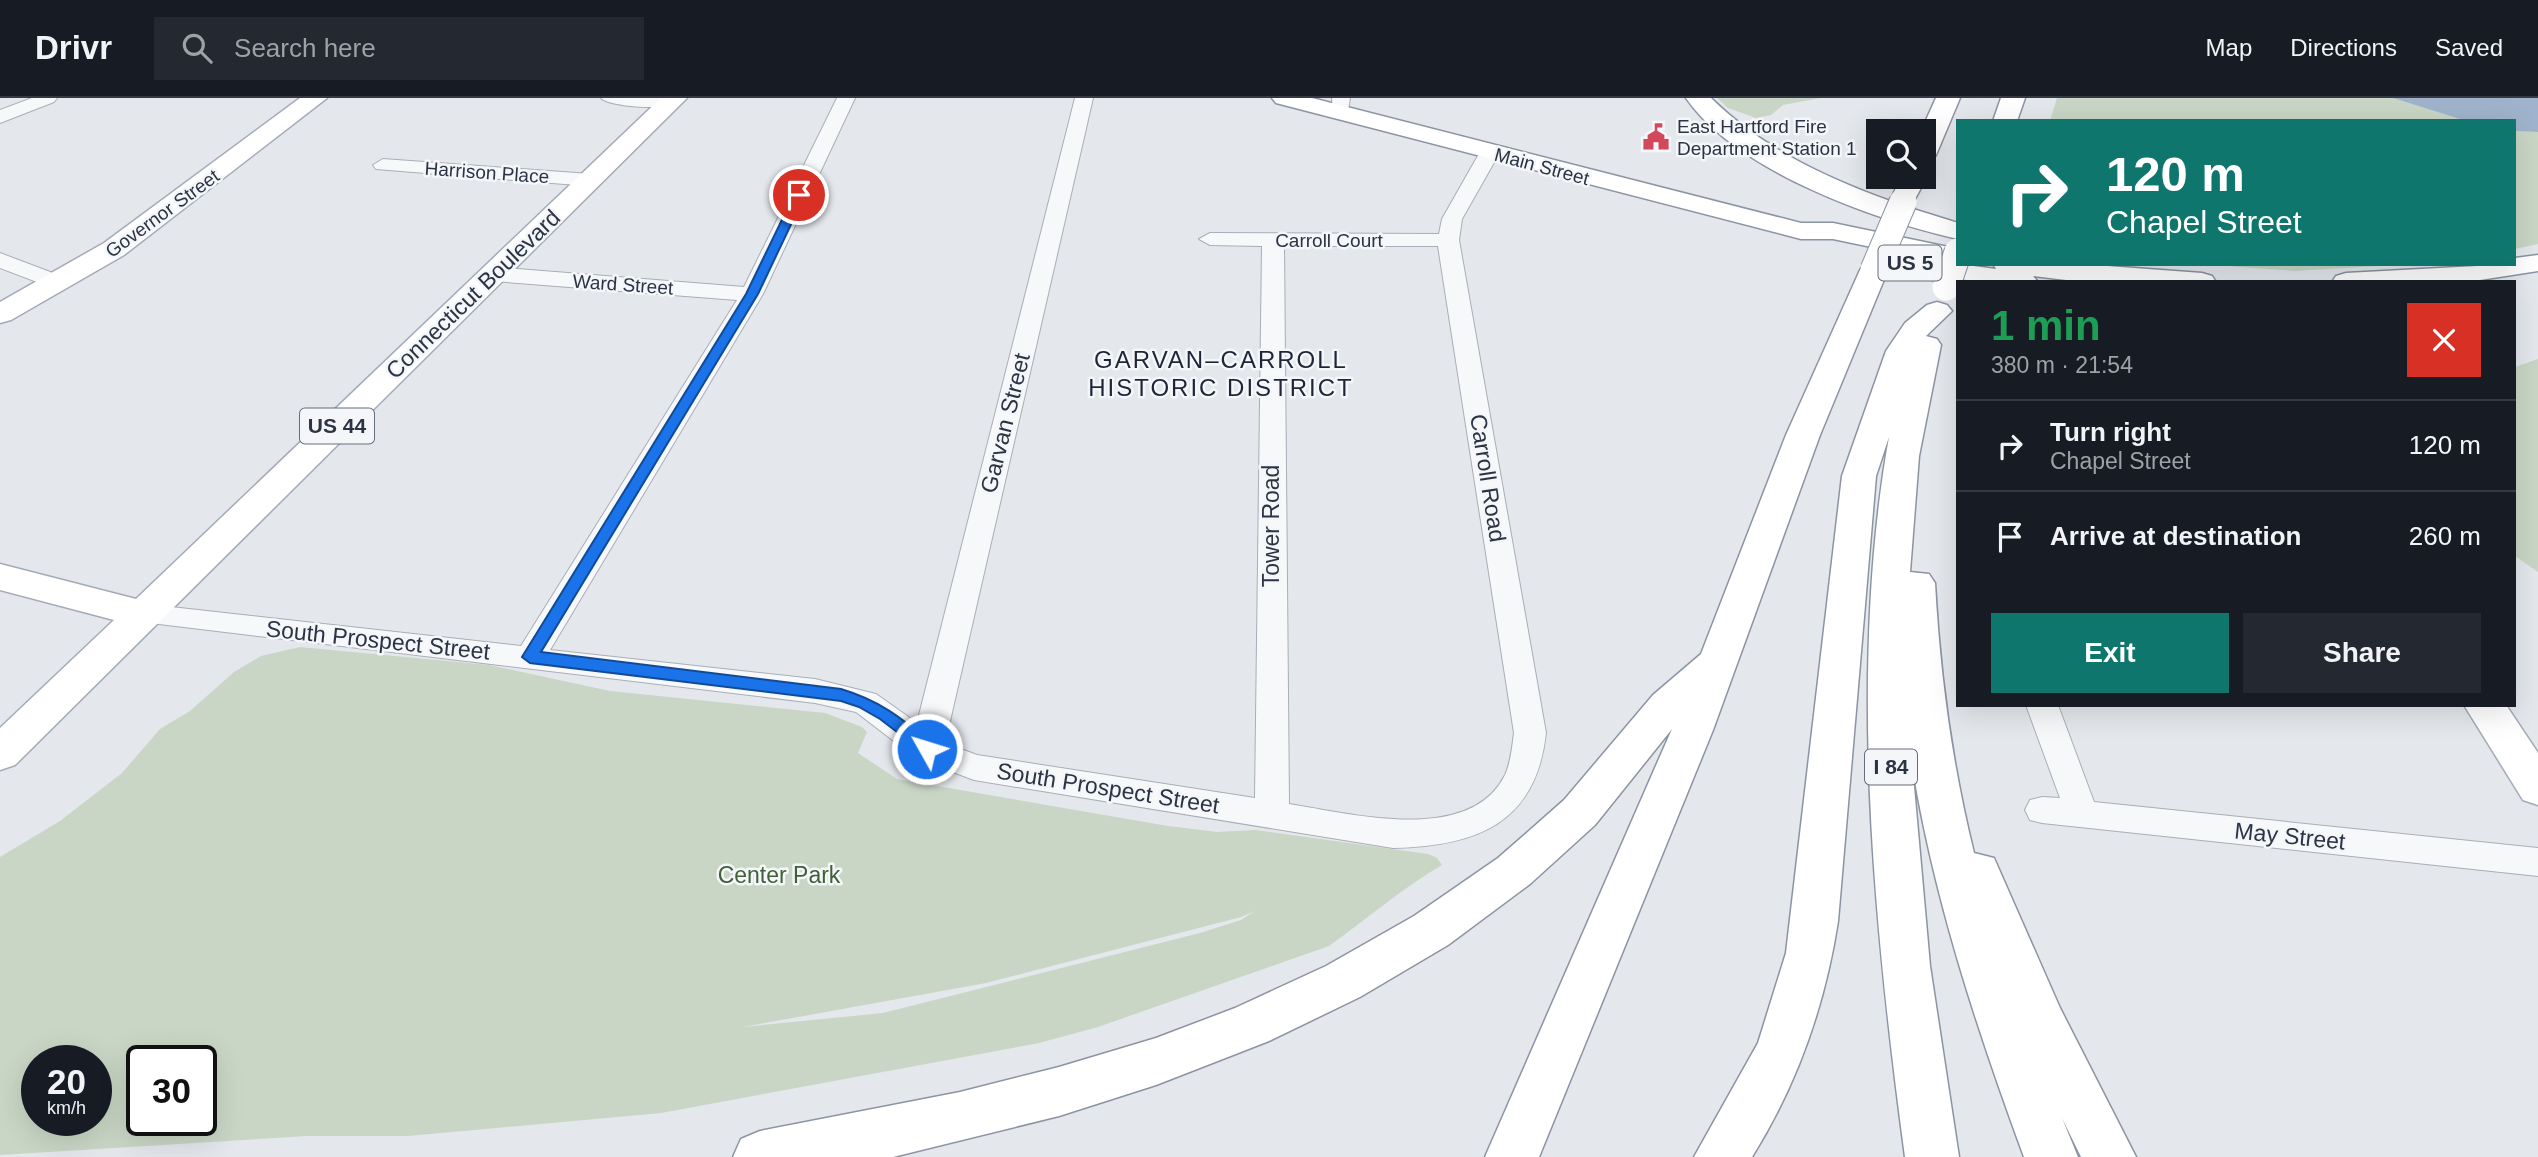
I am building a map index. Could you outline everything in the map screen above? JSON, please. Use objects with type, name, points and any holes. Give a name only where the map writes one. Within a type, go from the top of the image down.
[{"type":"main road","name":"Governor Street","points":[[0,314],[58,283],[140,231],[315,98]]},
{"type":"main road","name":"Main Street","points":[[1284,98],[1340,105],[1490,152],[1801,231],[1833,232],[1956,254]]},
{"type":"main road","points":[[1698,98],[1742,138],[1790,167],[1874,204],[1956,230]]},
{"type":"main road","points":[[1936,125],[1948,98]]},
{"type":"main road","points":[[2006,119],[2013,98]]},
{"type":"main road","name":"Connecticut Boulevard","points":[[0,754],[672,100]]},
{"type":"main road","points":[[1511,1157],[1719,661],[1798,447],[1909,189]]},
{"type":"main road","name":"Main Street","points":[[1801,231],[1817,240],[1855,251],[2016,278],[2133,280]]},
{"type":"main road","name":"I 84","points":[[1931,1157],[1902,928],[1890,737],[1893,537],[1902,453],[1917,377],[1956,260]]},
{"type":"main road","points":[[2384,280],[2441,277],[2538,263]]},
{"type":"main road","points":[[2114,266],[2187,280]]},
{"type":"main road","points":[[2516,287],[2538,283]]},
{"type":"main road","points":[[1729,1145],[1781,1051],[1794,1016],[1810,956],[1861,467],[1900,351],[1942,299]]},
{"type":"main road","points":[[1917,377],[1916,617],[1923,710],[1939,801],[1965,904],[1997,1007],[2051,1157]]},
{"type":"main road","points":[[0,577],[144,614]]},
{"type":"main road","points":[[760,1157],[937,1121],[1110,1076],[1219,1038],[1331,987],[1444,922],[1535,853],[1592,799],[1673,698],[1719,661]]},
{"type":"main road","points":[[2485,707],[2538,788]]},
{"type":"main road","points":[[1923,710],[1957,813],[2012,956],[2055,1052],[2109,1157]]},
{"type":"street","points":[[0,117],[48,98]]},
{"type":"street","points":[[610,98],[672,100]]},
{"type":"street","points":[[530,657],[752,294],[846,98]]},
{"type":"street","name":"Garvan Street","points":[[927,749],[1084,98]]},
{"type":"street","name":"Carroll Road","points":[[1490,152],[1452,219],[1448,240],[1530,733],[1530,753],[1523,772],[1501,806]]},
{"type":"street","name":"Harrison Place","points":[[383,164],[590,180]]},
{"type":"street","name":"Carroll Court","points":[[1210,239],[1448,240]]},
{"type":"street","name":"Tower Road","points":[[1272,813],[1273,240]]},
{"type":"street","points":[[0,260],[58,283]]},
{"type":"street","name":"Ward Street","points":[[493,274],[752,294]]},
{"type":"street","name":"South Prospect Street","points":[[144,614],[841,695],[865,702],[886,715],[927,749],[962,763],[1007,774],[1417,835],[1462,828],[1483,819],[1501,806]]},
{"type":"street","points":[[2043,707],[2082,814]]},
{"type":"street","name":"May Street","points":[[2042,810],[2538,862]]},
{"type":"green space","points":[[1717,98],[1821,98],[1783,105],[1771,115],[1756,118],[1728,108]]},
{"type":"green space","points":[[2057,98],[2393,98],[2460,119],[2051,119]]},
{"type":"green space","points":[[2516,131],[2538,132],[2538,244],[2516,249]]},
{"type":"green space","points":[[2228,266],[2379,266],[2295,271]]},
{"type":"green space","points":[[2538,359],[2538,572],[2516,557],[2516,367]]},
{"type":"green space","name":"Center Park","points":[[300,647],[489,665],[610,691],[825,713],[862,727],[867,732],[858,753],[897,779],[1168,826],[1217,832],[1255,830],[1428,854],[1437,858],[1442,865],[1329,946],[1098,1027],[1039,1043],[661,1113],[408,1136],[307,1136],[0,1155],[0,857],[60,821],[122,773],[160,729],[190,711],[234,672],[261,656]],"holes":[[[1255,911],[1241,920],[1200,933],[883,1013],[743,1027],[986,983],[1241,917]]]},
{"type":"water","points":[[2393,98],[2538,98],[2538,132],[2516,131],[2516,119],[2460,119]]},
{"type":"place","name":"East Hartford Fire Department Station 1","points":[[1656,137]]},
{"type":"district","name":"GARVAN–CARROLL HISTORIC DISTRICT","points":[[1221,374]]},
{"type":"route","points":[[799,195],[752,294],[530,657],[841,695],[865,702],[886,715],[927,749]]}]
